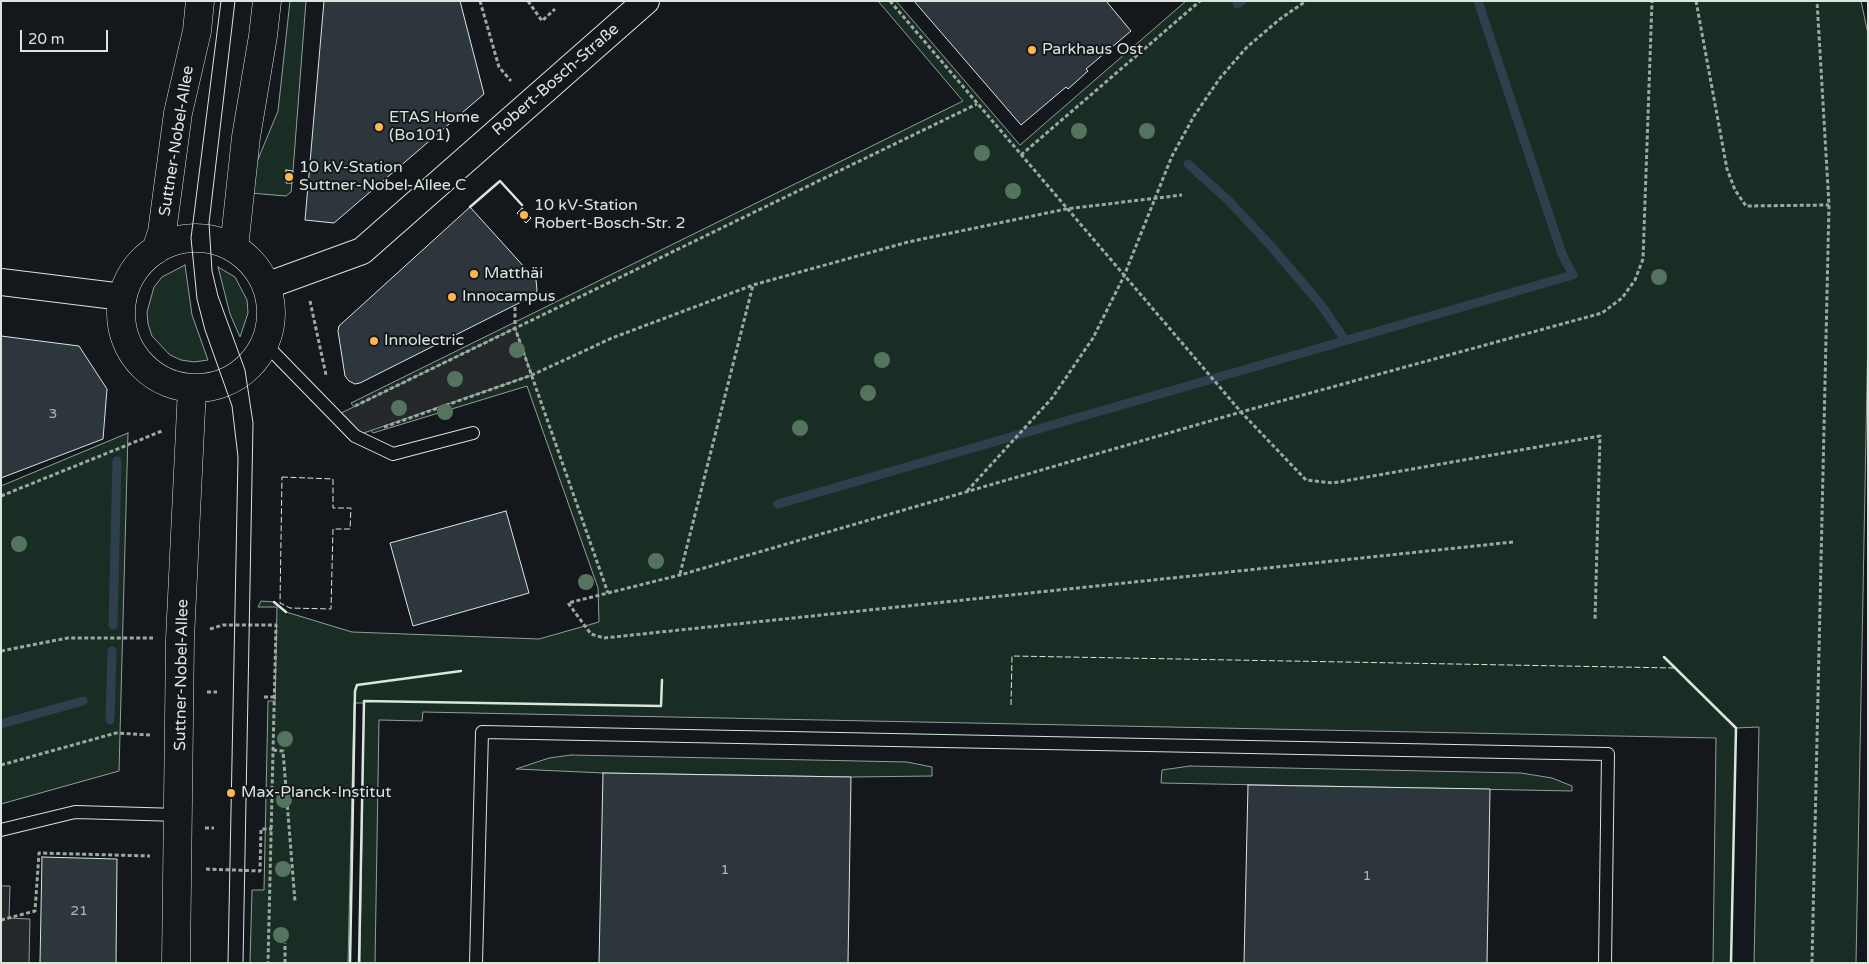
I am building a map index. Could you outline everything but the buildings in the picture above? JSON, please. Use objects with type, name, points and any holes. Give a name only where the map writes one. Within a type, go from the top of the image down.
[{"type":"street","name":"Suttner-Nobel-Allee","points":[[156,250],[162,232],[178,113],[197,31],[200,1]]},
{"type":"street","points":[[234,248],[246,137],[267,1]]},
{"type":"street","name":"Robert-Bosch-Straße","points":[[266,286],[362,250],[646,1]]},
{"type":"street","name":"Suttner-Nobel-Allee","points":[[196,238],[218,241],[234,248],[252,262],[266,286],[271,305],[270,325],[262,348],[245,370],[225,383],[192,388],[162,380],[146,369],[133,354],[125,336],[122,316],[123,297],[135,270],[156,250],[169,243],[196,238]]},
{"type":"street","points":[[1,282],[123,297]]},
{"type":"street","name":"Suttner-Nobel-Allee","points":[[176,963],[181,737],[180,639],[192,388]]},
{"type":"lane","points":[[262,348],[274,353],[355,436],[393,454],[473,433]]},
{"type":"lane","points":[[476,963],[482,732],[1608,754],[1605,963]]},
{"type":"lane","points":[[1,830],[75,812],[180,815]]},
{"type":"path","points":[[486,1],[481,3],[499,67],[530,103]]},
{"type":"path","points":[[528,1],[542,21],[555,9]]},
{"type":"path","points":[[890,1],[1241,412],[1306,480],[1333,483],[1600,436],[1595,620]]},
{"type":"path","points":[[1021,156],[1200,1]]},
{"type":"path","points":[[966,492],[1052,398],[1093,338],[1124,276],[1172,156],[1194,116],[1220,78],[1247,47],[1280,19],[1306,1]]},
{"type":"path","points":[[1513,542],[597,638],[591,634],[568,603],[680,575],[1241,412],[1602,312],[1622,298],[1635,280],[1643,259],[1652,1]]},
{"type":"path","points":[[1696,1],[1727,169],[1735,190],[1746,206],[1829,205]]},
{"type":"path","points":[[1812,963],[1829,205],[1817,1]]},
{"type":"path","points":[[304,273],[335,416],[977,104]]},
{"type":"path","points":[[355,436],[532,375],[612,338],[753,285],[908,242],[1066,208],[1182,195]]},
{"type":"path","points":[[680,575],[753,285]]},
{"type":"path","points":[[515,307],[515,328],[608,593]]},
{"type":"path","points":[[1,496],[191,420]]},
{"type":"path","points":[[180,639],[223,624],[276,625],[268,963]]},
{"type":"path","points":[[1,651],[68,638],[122,638]]},
{"type":"path","points":[[264,697],[274,697]]},
{"type":"path","points":[[1,765],[116,733],[181,737]]},
{"type":"path","points":[[273,750],[283,751],[295,902]]},
{"type":"path","points":[[1,920],[35,911],[39,853],[260,871],[262,828],[272,829]]},
{"type":"path","points":[[285,943],[285,963]]},
{"type":"green space","points":[[290,1],[306,1],[293,171],[286,171],[286,182],[292,183],[291,192],[286,196],[250,193],[254,169],[278,111]]},
{"type":"green space","points":[[878,1],[896,1],[1020,145],[1186,1],[1861,1],[1868,34],[1868,329],[1856,963],[1754,963],[1759,727],[1736,728],[1731,963],[1713,963],[1716,738],[423,712],[422,721],[379,720],[375,963],[360,963],[364,703],[354,703],[348,963],[250,963],[252,890],[264,890],[268,701],[275,701],[277,607],[258,607],[261,601],[274,602],[286,612],[352,632],[539,639],[599,622],[598,588],[527,386],[373,433],[351,403],[963,101]]},
{"type":"green space","points":[[185,265],[192,315],[208,360],[194,362],[181,360],[170,355],[152,336],[148,324],[147,312],[154,287],[162,277]]},
{"type":"green space","points":[[218,267],[235,277],[247,300],[248,313],[240,337],[230,314]]},
{"type":"green space","points":[[128,433],[119,771],[1,804],[1,486]]},
{"type":"green space","points":[[571,755],[907,762],[932,767],[932,776],[851,777],[603,773],[516,769],[549,758]]},
{"type":"green space","points":[[1190,766],[1521,773],[1552,778],[1572,786],[1572,791],[1161,783],[1162,770]]},
{"type":"shaded area","points":[[515,328],[532,375],[355,436],[335,416]]},
{"type":"shaded area","points":[[1,886],[10,886],[9,918],[30,919],[29,963],[1,963]]},
{"type":"waterway","points":[[1237,4],[1242,1]]},
{"type":"waterway","points":[[778,504],[1573,275],[1562,254],[1478,1]]},
{"type":"waterway","points":[[1188,164],[1228,200],[1270,245],[1322,306],[1345,340]]},
{"type":"waterway","points":[[113,625],[117,461]]},
{"type":"waterway","points":[[110,720],[112,651]]},
{"type":"waterway","points":[[1,724],[83,701]]},
{"type":"tram line","points":[[221,1],[191,238],[197,299],[205,330],[232,406],[238,457],[228,963]]},
{"type":"tram line","points":[[235,1],[209,223],[212,271],[218,296],[245,370],[253,423],[243,963]]},
{"type":"fence","points":[[282,477],[333,479],[333,508],[351,508],[350,529],[333,529],[331,609],[290,608],[280,603],[282,477]]},
{"type":"fence","points":[[1011,705],[1012,656],[1675,668]]},
{"type":"wall","points":[[470,207],[500,181],[522,205]]},
{"type":"wall","points":[[274,602],[286,612]]},
{"type":"wall","points":[[1664,657],[1736,728],[1731,963]]},
{"type":"wall","points":[[350,963],[355,691],[357,685],[461,671]]},
{"type":"wall","points":[[359,963],[364,701],[661,706],[662,680]]},
{"type":"place","name":"Parkhaus Ost","points":[[1032,50]]},
{"type":"place","name":"ETAS Home (Bo101)","points":[[379,127]]},
{"type":"place","name":"10 kV-Station Suttner-Nobel-Allee C","points":[[289,177]]},
{"type":"place","name":"10 kV-Station Robert-Bosch-Str. 2","points":[[524,215]]},
{"type":"place","name":"Matthäi","points":[[474,274]]},
{"type":"place","name":"Innocampus","points":[[452,297]]},
{"type":"place","name":"Innolectric","points":[[374,341]]},
{"type":"place","name":"Max-Planck-Institut","points":[[231,793]]}]
